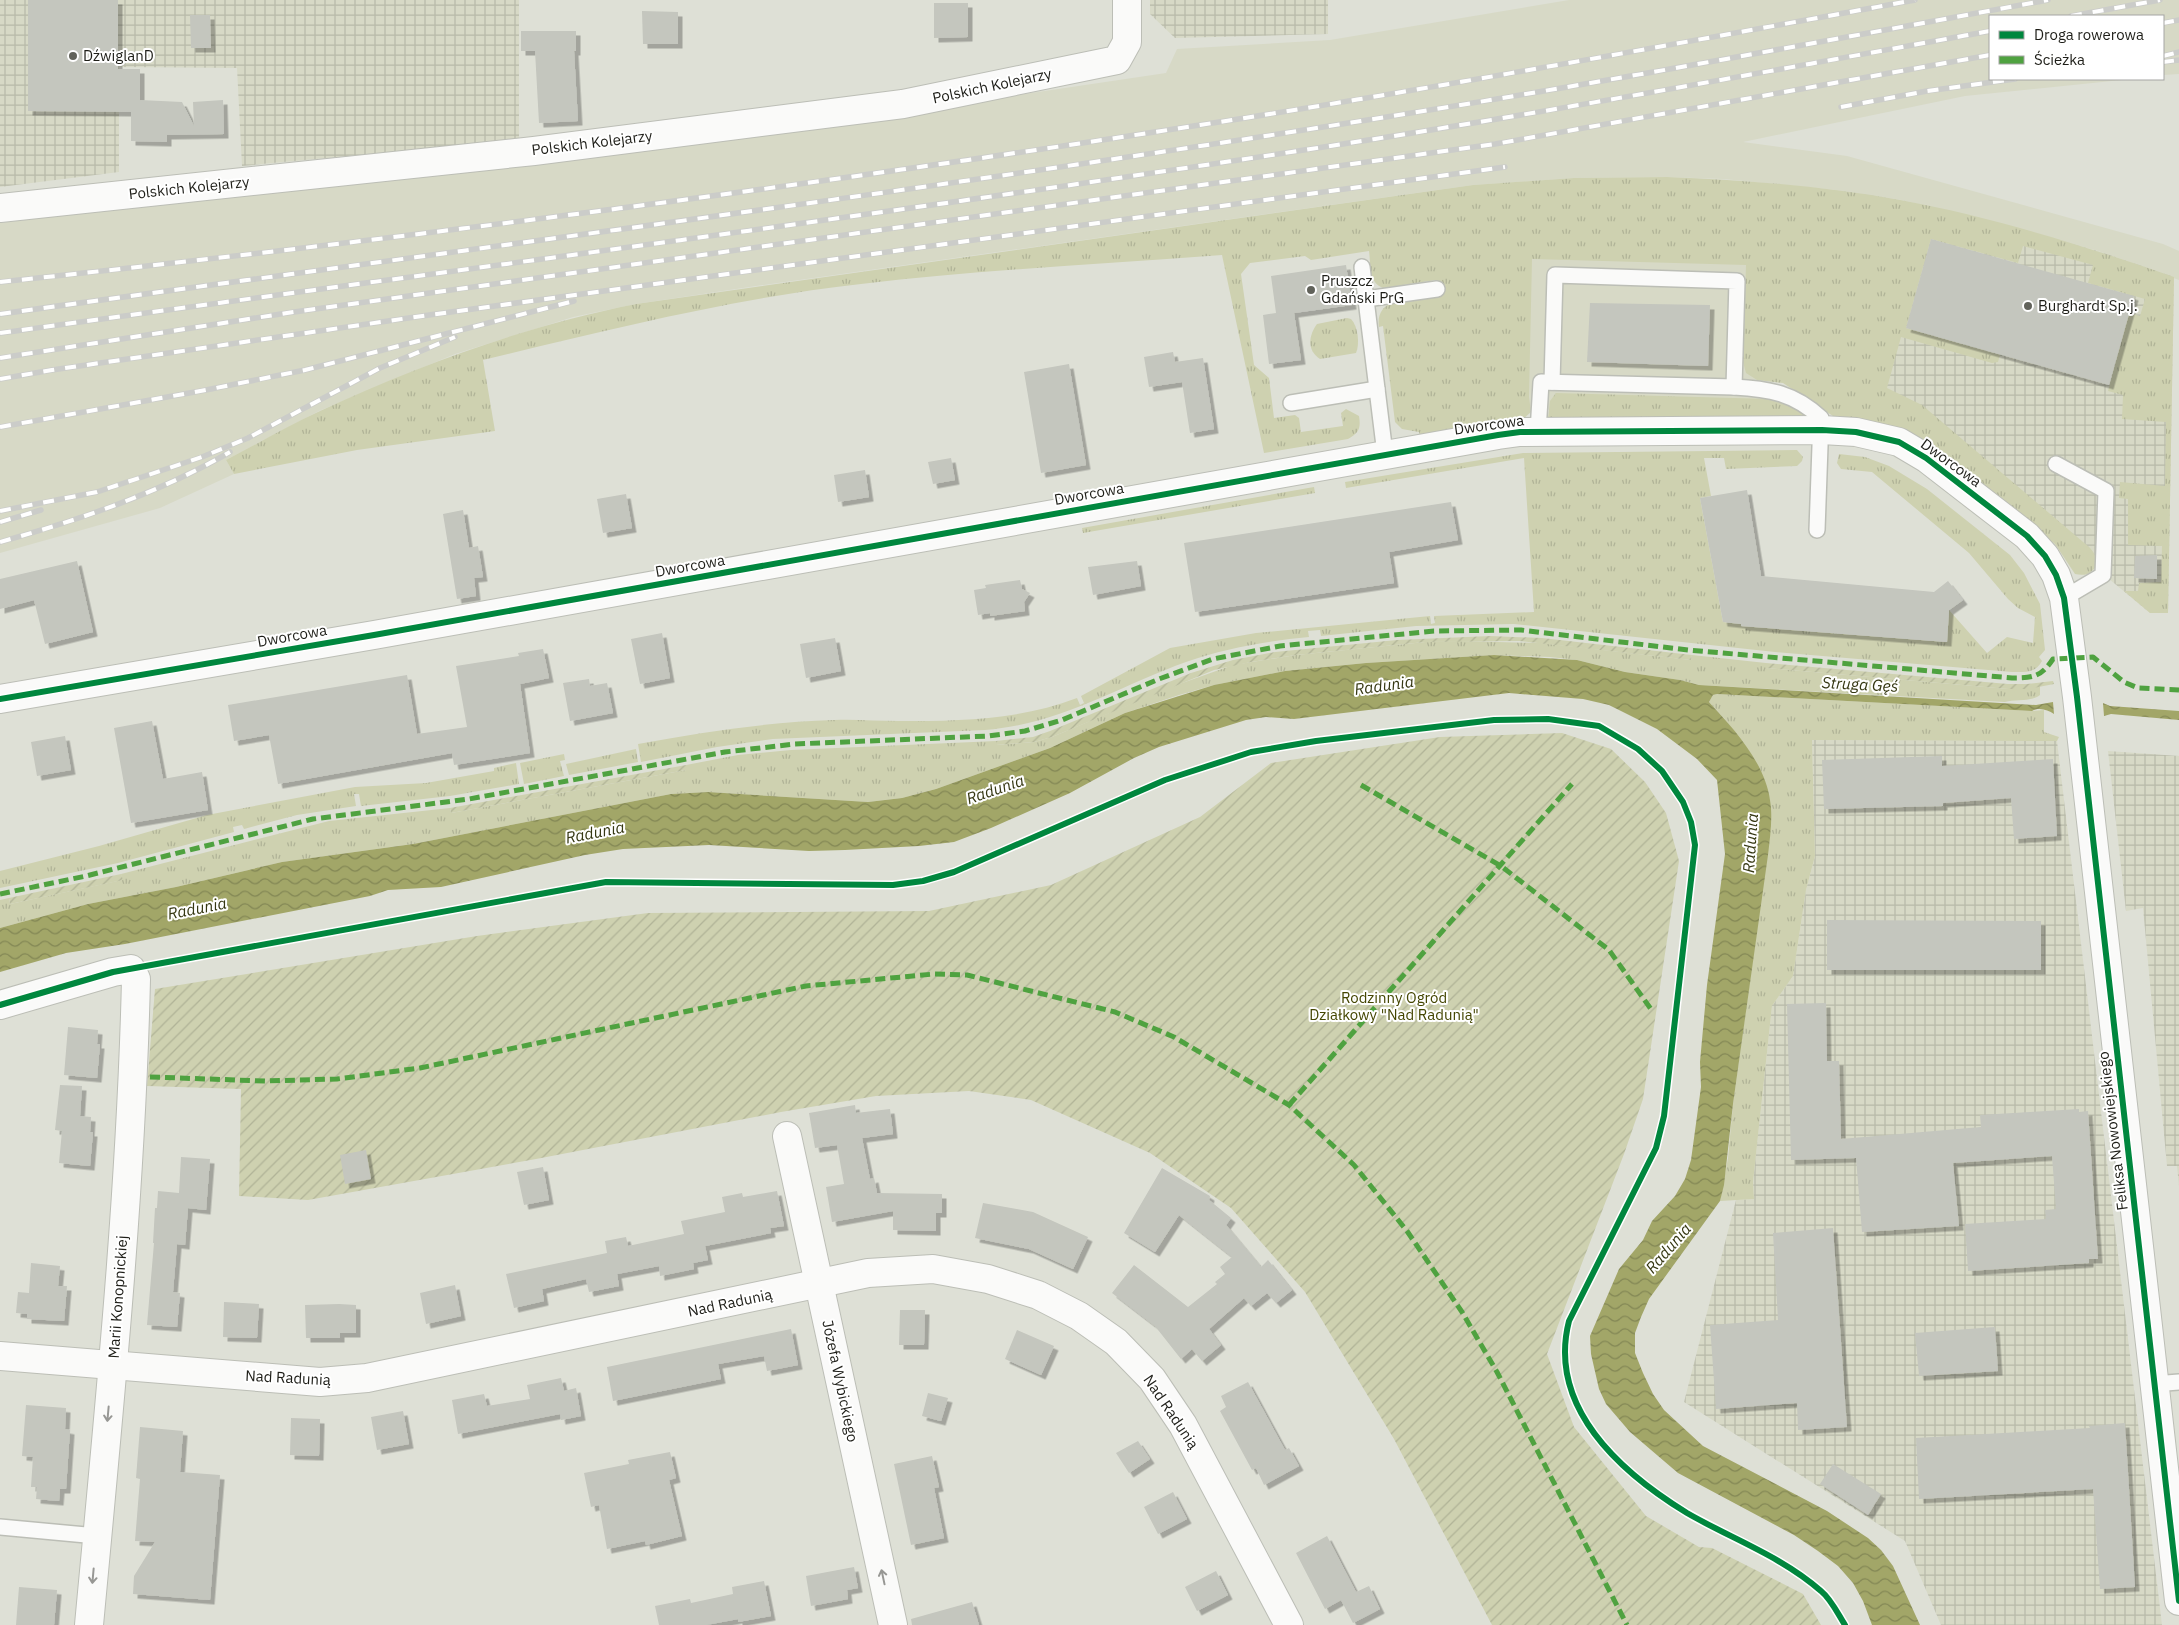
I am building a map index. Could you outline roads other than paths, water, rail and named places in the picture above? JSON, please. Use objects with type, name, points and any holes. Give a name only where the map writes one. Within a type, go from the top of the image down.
[{"type":"street","name":"Polskich Kolejarzy","points":[[0,208],[534,151],[903,104],[1117,60],[1127,42],[1127,0]]},
{"type":"street","name":"Dworcowa","points":[[0,699],[374,635],[1386,454],[1498,435],[1538,432],[1822,430],[1881,436],[1898,442],[1926,458],[2027,536],[2045,556],[2056,575],[2064,598],[2072,658]]},
{"type":"street","name":"Feliksa Nowowiejskiego","points":[[2072,658],[2167,1383],[2179,1601]]},
{"type":"street","name":"Marii Konopnickiej","points":[[0,1005],[79,980],[131,969],[136,978],[142,1077],[112,1365],[89,1625]]},
{"type":"street","name":"Józefa Wybickiego","points":[[787,1136],[892,1625]]},
{"type":"street","name":"Nad Radunią","points":[[0,1356],[320,1382],[367,1378],[868,1273],[933,1269],[988,1279],[1038,1295],[1079,1316],[1116,1342],[1152,1379],[1183,1425],[1289,1625]]},
{"type":"lane","points":[[1362,266],[1386,454]]},
{"type":"lane","points":[[1552,382],[1555,275],[1737,281],[1734,387]]},
{"type":"lane","points":[[1366,300],[1437,289]]},
{"type":"lane","points":[[1538,432],[1541,382],[1734,387],[1764,389],[1792,397],[1821,418],[1817,530]]},
{"type":"lane","points":[[1291,403],[1377,389]]},
{"type":"lane","points":[[2056,464],[2106,491],[2103,575],[2064,598]]},
{"type":"lane","points":[[0,1527],[97,1536]]},
{"type":"water","name":"Radunia","points":[[1494,655],[1577,660],[1625,672],[1680,680],[1699,685],[2036,705],[2053,702],[2054,714],[2040,709],[2032,711],[1717,694],[1713,695],[1709,702],[1747,747],[1762,773],[1767,786],[1771,807],[1770,841],[1733,1104],[1724,1185],[1720,1201],[1649,1299],[1635,1333],[1635,1353],[1653,1394],[1664,1410],[1703,1446],[1827,1511],[1868,1538],[1881,1550],[1893,1566],[1920,1625],[1872,1625],[1863,1601],[1853,1583],[1838,1566],[1794,1535],[1678,1473],[1630,1432],[1606,1404],[1599,1389],[1591,1354],[1590,1336],[1619,1269],[1643,1240],[1652,1221],[1675,1196],[1685,1179],[1691,1160],[1701,1087],[1700,1062],[1707,985],[1725,854],[1717,780],[1697,759],[1657,729],[1609,705],[1583,699],[1509,693],[1294,719],[1266,717],[1246,720],[1159,747],[1134,758],[1070,793],[991,828],[954,842],[919,846],[809,851],[709,845],[623,849],[585,855],[441,887],[388,890],[370,896],[125,944],[66,953],[0,972],[0,928],[88,904],[176,887],[282,862],[413,844],[671,794],[708,792],[868,802],[902,798],[936,789],[1050,748],[1125,713],[1214,685],[1285,671],[1366,663]]},
{"type":"water","points":[[2103,703],[2110,706],[2179,711],[2179,720],[2111,714],[2104,716]]},
{"type":"railway","points":[[0,282],[468,228],[934,165],[1329,104],[1580,61],[1915,0]]},
{"type":"railway","points":[[0,314],[1022,173],[1533,93],[2048,0]]},
{"type":"railway","points":[[2077,15],[2160,0]]},
{"type":"railway","points":[[2164,23],[2179,20]]},
{"type":"railway","points":[[0,333],[852,216],[1192,167],[1519,115],[1989,31]]},
{"type":"railway","points":[[2164,56],[2179,52]]},
{"type":"railway","points":[[0,358],[287,313],[1495,144],[1989,55]]},
{"type":"railway","points":[[2164,62],[2179,60]]},
{"type":"railway","points":[[1841,107],[1927,91],[2008,80]]},
{"type":"railway","points":[[0,379],[429,315],[1505,167]]},
{"type":"railway","points":[[0,427],[305,370],[574,301]]},
{"type":"railway","points":[[0,511],[97,492],[202,457],[248,438],[380,368],[455,337]]},
{"type":"railway","points":[[0,542],[89,515],[147,493],[230,452]]},
{"type":"railway","points":[[0,522],[41,510]]},
{"type":"place","name":"DźwiglanD","points":[[73,56]]},
{"type":"place","name":"Pruszcz Gdański PrG","points":[[1311,290]]},
{"type":"place","name":"Burghardt Sp.j.","points":[[2028,306]]},
{"type":"water label","name":"Struga Gęś","points":[[1860,684]]},
{"type":"park label","name":"Rodzinny Ogród Działkowy \"Nad Radunią\"","points":[[1394,1006]]}]
